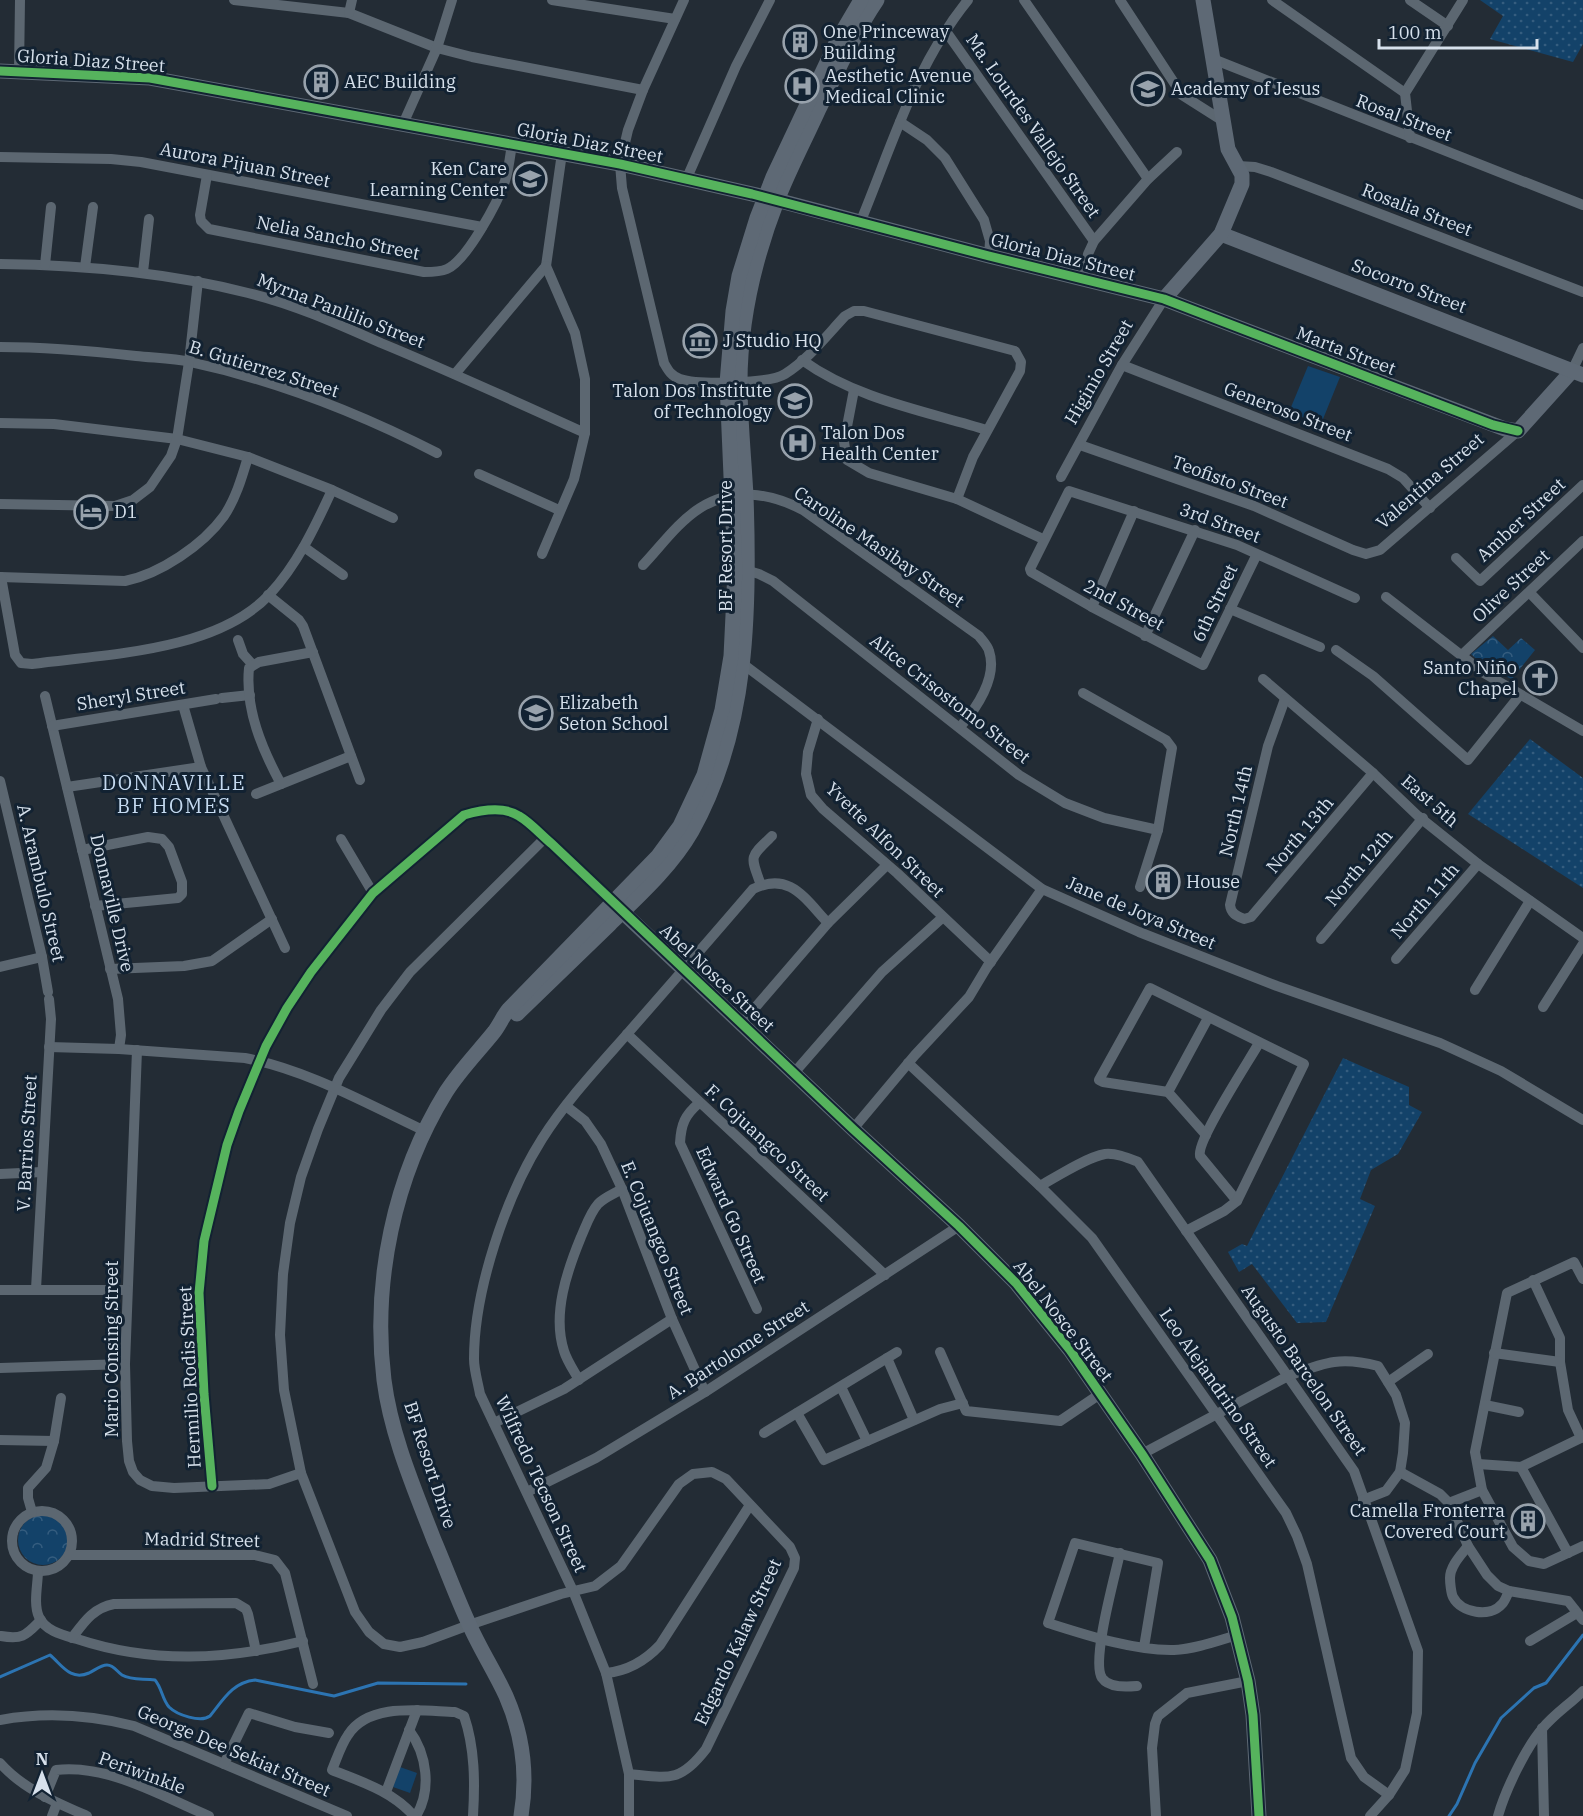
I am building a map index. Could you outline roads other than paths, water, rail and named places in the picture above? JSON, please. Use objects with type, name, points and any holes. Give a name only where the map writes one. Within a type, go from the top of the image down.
[{"type":"street","points":[[19,72],[20,0]]},
{"type":"street","points":[[234,0],[349,13],[437,48],[472,57],[643,90]]},
{"type":"street","points":[[349,13],[352,0]]},
{"type":"street","points":[[403,124],[437,48],[452,0]]},
{"type":"street","points":[[552,0],[675,19]]},
{"type":"street","points":[[684,0],[643,90],[628,130],[620,164],[622,188],[664,363],[672,375],[681,379],[733,382],[784,375],[845,316],[854,311],[864,311],[1015,351],[1021,362],[1020,371],[973,457],[957,499]]},
{"type":"street","points":[[686,180],[736,66],[770,0]]},
{"type":"street","name":"BF Resort Drive","points":[[521,1816],[525,1768],[519,1733],[507,1697],[469,1625],[414,1489],[393,1426],[384,1381],[381,1338],[382,1284],[390,1237],[404,1186],[425,1131],[447,1092],[472,1057],[496,1030],[507,1023],[617,907],[649,885],[691,832],[716,779],[735,714],[742,569],[733,382],[733,311],[740,276],[821,74],[861,0]]},
{"type":"street","name":"BF Resort Drive","points":[[771,198],[851,44],[877,0]]},
{"type":"street","points":[[860,222],[927,62],[945,30],[968,0]]},
{"type":"street","points":[[1024,0],[1148,179]]},
{"type":"street","points":[[1203,0],[1228,149],[1238,166]]},
{"type":"street","points":[[1272,0],[1405,93]]},
{"type":"street","points":[[1410,0],[1448,26]]},
{"type":"street","points":[[1410,138],[1405,93],[1463,0]]},
{"type":"street","points":[[1123,1],[1182,95],[1223,120]]},
{"type":"street","name":"Ma. Lourdes Vallejo Street","points":[[945,30],[1094,241]]},
{"type":"street","name":"Rosal Street","points":[[1213,59],[1583,205]]},
{"type":"street","name":"Gloria Diaz Street","points":[[0,71],[150,78],[620,164],[771,198],[989,256],[1164,299]]},
{"type":"street","points":[[900,122],[927,140],[945,158],[984,220],[990,241],[989,256]]},
{"type":"street","name":"Nelia Sancho Street","points":[[207,175],[200,215],[201,221],[209,229],[424,272],[436,272],[445,270],[459,260],[482,227],[505,179],[512,144]]},
{"type":"street","points":[[542,554],[574,479],[585,433],[585,379],[575,333],[546,266],[562,153]]},
{"type":"street","points":[[1084,279],[1088,254],[1094,241],[1148,179],[1176,153]]},
{"type":"street","name":"Aurora Pijuan Street","points":[[0,157],[111,159],[141,162],[482,227]]},
{"type":"street","name":"Higinio Street","points":[[1061,477],[1080,446],[1122,365],[1164,299],[1221,234],[1242,184],[1242,175],[1238,166]]},
{"type":"street","name":"Rosalia Street","points":[[1238,166],[1255,167],[1271,172],[1583,292]]},
{"type":"street","points":[[45,265],[51,207]]},
{"type":"street","points":[[85,267],[93,207]]},
{"type":"street","points":[[143,272],[149,219]]},
{"type":"street","name":"Socorro Street","points":[[1221,234],[1578,373]]},
{"type":"street","name":"Myrna Panlilio Street","points":[[0,264],[143,272],[198,281],[251,294],[322,318],[455,374],[585,433]]},
{"type":"street","points":[[455,374],[546,266]]},
{"type":"street","points":[[0,504],[115,506],[133,500],[150,487],[171,456],[177,439],[198,281]]},
{"type":"street","name":"Marta Street","points":[[1164,299],[1493,425],[1518,431]]},
{"type":"street","name":"B. Gutierrez Street","points":[[0,347],[97,352],[189,362],[254,380],[337,408],[387,427],[437,453]]},
{"type":"street","name":"Valentina Street","points":[[1366,554],[1380,550],[1518,431],[1557,390],[1578,373],[1583,348]]},
{"type":"street","points":[[802,360],[819,373],[854,390],[987,430]]},
{"type":"street","name":"Generoso Street","points":[[1122,365],[1388,469],[1403,478],[1430,508]]},
{"type":"street","points":[[854,390],[844,442],[847,460],[869,473],[957,499],[1043,539]]},
{"type":"street","points":[[0,423],[54,424],[177,439],[248,457],[332,490],[393,518]]},
{"type":"street","name":"Teofisto Street","points":[[1080,446],[1254,506],[1366,554]]},
{"type":"street","points":[[248,457],[237,493],[223,517],[180,557],[158,571],[125,582],[0,578],[15,655],[21,663],[160,647],[192,639],[241,617],[268,595],[304,547],[313,533],[332,490]]},
{"type":"street","points":[[479,474],[559,510]]},
{"type":"street","name":"Amber Street","points":[[1456,558],[1480,581],[1583,486]]},
{"type":"street","name":"3rd Street","points":[[1043,539],[1069,491],[1238,545],[1356,598]]},
{"type":"street","name":"Caroline Masibay Street","points":[[644,565],[686,519],[700,508],[717,500],[740,495],[768,496],[783,500],[803,510],[979,636],[989,650],[991,667],[987,684],[978,704],[960,728]]},
{"type":"street","points":[[1092,607],[1134,512]]},
{"type":"street","points":[[1145,636],[1195,530]]},
{"type":"street","name":"2nd Street","points":[[1043,539],[1030,565],[1031,572],[1201,665]]},
{"type":"street","name":"Olive Street","points":[[1462,655],[1583,541]]},
{"type":"street","points":[[304,547],[343,574]]},
{"type":"street","name":"6th Street","points":[[1201,665],[1207,659],[1257,554]]},
{"type":"street","name":"Alice Crisostomo Street","points":[[742,569],[773,581],[1019,775],[1065,803],[1104,818],[1158,830]]},
{"type":"street","points":[[1530,593],[1583,648]]},
{"type":"street","points":[[268,595],[299,620],[360,780]]},
{"type":"street","points":[[1386,597],[1484,673],[1583,731]]},
{"type":"street","points":[[1230,609],[1320,647]]},
{"type":"street","points":[[238,640],[243,654],[252,664]]},
{"type":"street","points":[[1336,650],[1373,676],[1468,760],[1520,695]]},
{"type":"street","points":[[281,784],[264,751],[257,731],[250,695],[249,668],[252,664],[259,662],[313,652]]},
{"type":"street","name":"Jane de Joya Street","points":[[736,660],[818,719],[1042,889],[1139,932],[1277,986],[1440,1043],[1501,1071],[1583,1120]]},
{"type":"street","name":"East 5th","points":[[1263,679],[1478,864],[1583,938]]},
{"type":"street","points":[[1083,693],[1166,740],[1172,748],[1158,830],[1140,887]]},
{"type":"street","name":"Sheryl Street","points":[[52,726],[250,695]]},
{"type":"street","name":"Donnaville Drive","points":[[45,696],[118,999],[121,1035],[118,1048]]},
{"type":"street","name":"North 14th","points":[[1251,917],[1244,919],[1235,915],[1230,905],[1268,746],[1285,699]]},
{"type":"street","points":[[183,705],[201,767],[285,948]]},
{"type":"street","name":"Yvette Alfon Street","points":[[818,719],[808,752],[806,774],[812,795],[823,809],[991,962]]},
{"type":"street","points":[[256,794],[351,756]]},
{"type":"street","points":[[67,787],[201,767]]},
{"type":"street","name":"North 13th","points":[[1251,917],[1373,773]]},
{"type":"street","name":"A. Arambulo Street","points":[[0,781],[42,957],[49,996]]},
{"type":"street","name":"Hermilio Rodis Street","points":[[212,1486],[199,1293],[204,1241],[227,1145],[259,1060],[311,972],[373,893],[464,815],[482,810],[498,810],[518,815],[617,907]]},
{"type":"street","name":"North 12th","points":[[1321,939],[1423,818]]},
{"type":"street","points":[[762,885],[753,862],[754,853],[772,836]]},
{"type":"street","points":[[82,850],[148,837],[162,839],[169,847],[182,882],[182,894],[178,898],[95,906]]},
{"type":"street","name":"Edgardo Kalaw Street","points":[[545,838],[410,972],[381,1010],[334,1088],[301,1177],[290,1223],[283,1274],[280,1335],[284,1390],[301,1473],[355,1612],[369,1632],[384,1644],[400,1647],[423,1642],[573,1591],[595,1586],[621,1566],[679,1484],[693,1474],[712,1472],[726,1479],[790,1547],[795,1558],[794,1568],[706,1749],[695,1763],[681,1774],[667,1778],[629,1774]]},
{"type":"street","points":[[340,839],[373,893]]},
{"type":"street","name":"North 11th","points":[[1396,958],[1478,864]]},
{"type":"street","points":[[741,1024],[828,923],[887,865]]},
{"type":"street","points":[[683,969],[753,889],[762,885],[778,882],[796,888],[828,923]]},
{"type":"street","points":[[853,1129],[969,997],[1042,889]]},
{"type":"street","points":[[1474,990],[1530,901]]},
{"type":"street","name":"Abel Nosce Street","points":[[617,907],[959,1226],[1016,1282],[1070,1350],[1142,1454],[1210,1560],[1237,1635],[1248,1681],[1253,1715],[1260,1816]]},
{"type":"street","points":[[794,1073],[882,972],[942,918]]},
{"type":"street","points":[[110,969],[184,966],[212,961],[272,919]]},
{"type":"street","points":[[1543,1007],[1583,944]]},
{"type":"street","points":[[0,967],[42,957]]},
{"type":"street","name":"Wilfredo Tecson Street","points":[[629,1816],[629,1774],[606,1674],[573,1591],[480,1394],[474,1360],[476,1326],[483,1289],[500,1229],[518,1184],[542,1139],[566,1106],[683,969]]},
{"type":"street","points":[[1186,1231],[1238,1201],[1304,1064],[1149,988],[1099,1080],[1168,1092],[1206,1134]]},
{"type":"street","name":"V. Barrios Street","points":[[36,1289],[51,1019],[49,996]]},
{"type":"street","points":[[1168,1092],[1208,1018]]},
{"type":"street","name":"F. Cojuangco Street","points":[[627,1034],[885,1275]]},
{"type":"street","points":[[1238,1201],[1199,1152],[1206,1134],[1259,1043]]},
{"type":"street","points":[[49,1047],[118,1048],[259,1060],[334,1088],[425,1131]]},
{"type":"street","name":"Mario Consing Street","points":[[137,1050],[125,1364],[127,1441],[129,1461],[133,1472],[140,1480],[152,1486],[174,1488],[269,1484],[301,1473]]},
{"type":"street","name":"Leo Alejandrino Street","points":[[908,1064],[1040,1186],[1092,1238],[1286,1513],[1307,1564],[1351,1758],[1364,1777],[1389,1795]]},
{"type":"street","name":"Edward Go Street","points":[[699,1103],[688,1113],[681,1125],[680,1143],[757,1309]]},
{"type":"street","name":"E. Cojuangco Street","points":[[566,1106],[585,1121],[601,1144],[622,1189],[672,1319],[705,1392]]},
{"type":"street","name":"Augusto Barcelon Street","points":[[1040,1186],[1074,1167],[1105,1154],[1122,1156],[1138,1162],[1354,1471],[1418,1651],[1418,1713],[1405,1770],[1389,1795],[1371,1816]]},
{"type":"street","points":[[0,1174],[42,1172]]},
{"type":"street","points":[[579,1380],[564,1351],[560,1325],[565,1284],[570,1264],[588,1220],[597,1205],[622,1189]]},
{"type":"street","name":"A. Bartolome Street","points":[[528,1492],[596,1458],[705,1392],[959,1226]]},
{"type":"street","points":[[1583,1279],[1574,1262],[1507,1293],[1475,1452],[1482,1490],[1513,1547],[1529,1561],[1544,1564],[1583,1546]]},
{"type":"street","points":[[1478,1464],[1521,1467],[1582,1437],[1568,1410],[1560,1362],[1560,1338],[1533,1280]]},
{"type":"street","points":[[0,1290],[127,1290]]},
{"type":"street","points":[[494,1423],[564,1389],[672,1319]]},
{"type":"street","points":[[764,1433],[897,1352]]},
{"type":"street","points":[[940,1352],[966,1411],[1060,1421],[1100,1394]]},
{"type":"street","points":[[1494,1353],[1560,1362]]},
{"type":"street","points":[[1388,1382],[1428,1354]]},
{"type":"street","points":[[887,1358],[914,1420]]},
{"type":"street","points":[[1142,1454],[1288,1376],[1312,1367],[1341,1360],[1378,1366],[1396,1395],[1405,1423],[1400,1472],[1386,1491],[1363,1500]]},
{"type":"street","points":[[0,1368],[125,1364]]},
{"type":"street","points":[[841,1387],[867,1441]]},
{"type":"street","points":[[32,1512],[28,1488],[46,1468],[62,1398]]},
{"type":"street","points":[[797,1413],[823,1460],[940,1409],[963,1403]]},
{"type":"street","points":[[1485,1405],[1519,1412]]},
{"type":"street","points":[[0,1440],[54,1441]]},
{"type":"street","points":[[1521,1467],[1568,1553]]},
{"type":"street","points":[[1400,1472],[1440,1494],[1449,1503],[1468,1546],[1487,1575],[1498,1586],[1509,1592],[1568,1601],[1581,1617],[1530,1641]]},
{"type":"street","points":[[1449,1503],[1482,1490]]},
{"type":"street","points":[[606,1674],[631,1667],[649,1656],[660,1645],[750,1505]]},
{"type":"street","points":[[42,1510],[52,1512],[68,1525],[72,1535],[72,1545],[69,1555],[56,1568],[38,1571],[28,1568],[19,1561],[6,1540],[17,1523],[32,1512],[42,1510]]},
{"type":"street","points":[[1144,1647],[1158,1563],[1075,1543],[1048,1623],[1101,1640],[1144,1647],[1173,1650],[1186,1649],[1237,1635]]},
{"type":"street","points":[[1468,1546],[1453,1566],[1450,1578],[1453,1597],[1464,1607],[1478,1613],[1490,1611],[1502,1605],[1509,1592]]},
{"type":"street","points":[[1120,1553],[1101,1640],[1099,1664],[1102,1678],[1113,1685],[1137,1686]]},
{"type":"street","name":"Madrid Street","points":[[69,1555],[255,1555],[267,1556],[275,1560],[285,1573],[313,1684]]},
{"type":"street","points":[[38,1571],[37,1608],[41,1620],[52,1631],[117,1650],[172,1657],[240,1654],[303,1641]]},
{"type":"street","points":[[72,1638],[94,1612],[103,1606],[228,1603],[246,1608],[256,1651]]},
{"type":"street","points":[[1,1636],[14,1638],[26,1636],[41,1620]]},
{"type":"street","points":[[1156,1816],[1152,1748],[1158,1716],[1187,1693],[1248,1681]]},
{"type":"street","points":[[1498,1816],[1502,1802],[1542,1728],[1583,1691]]},
{"type":"street","points":[[386,1792],[417,1710]]},
{"type":"street","points":[[409,1730],[418,1742],[423,1756],[425,1795],[422,1806],[415,1816],[386,1792],[332,1770],[348,1735],[358,1724],[373,1716],[393,1711],[455,1712],[464,1716],[469,1728],[475,1790],[473,1816]]},
{"type":"street","points":[[224,1764],[249,1713],[295,1727],[329,1733]]},
{"type":"street","name":"George Dee Sekiat Street","points":[[0,1720],[15,1717],[71,1716],[134,1726],[347,1816]]},
{"type":"street","points":[[1542,1728],[1544,1816]]},
{"type":"street","points":[[0,1762],[23,1784],[87,1816]]},
{"type":"street","name":"Periwinkle","points":[[45,1797],[56,1770],[72,1768],[93,1770],[209,1816]]},
{"type":"street","points":[[52,1816],[57,1803]]},
{"type":"waterway","points":[[1449,1816],[1457,1804],[1475,1763],[1501,1718],[1534,1688],[1546,1683],[1583,1635]]},
{"type":"waterway","points":[[0,1677],[50,1655],[67,1671],[77,1675],[109,1665],[126,1677],[155,1680],[169,1707],[183,1715],[201,1719],[210,1716],[224,1698],[247,1681],[255,1680],[334,1696],[378,1683],[466,1684]]},
{"type":"place","name":"One Princeway Building","points":[[800,42]]},
{"type":"place","name":"AEC Building","points":[[321,82]]},
{"type":"place","name":"Aesthetic Avenue Medical Clinic","points":[[802,86]]},
{"type":"place","name":"Academy of Jesus","points":[[1148,89]]},
{"type":"place","name":"Ken Care Learning Center","points":[[530,179]]},
{"type":"place","name":"J Studio HQ","points":[[700,341]]},
{"type":"place","name":"Talon Dos Institute of Technology","points":[[795,401]]},
{"type":"place","name":"Talon Dos Health Center","points":[[798,443]]},
{"type":"place","name":"D1","points":[[91,512]]},
{"type":"place","name":"Santo Niño Chapel","points":[[1540,678]]},
{"type":"place","name":"Elizabeth Seton School","points":[[536,713]]},
{"type":"place","name":"House","points":[[1163,882]]},
{"type":"place","name":"Camella Fronterra Covered Court","points":[[1528,1521]]},
{"type":"district","name":"DONNAVILLE BF HOMES","points":[[174,794]]}]
